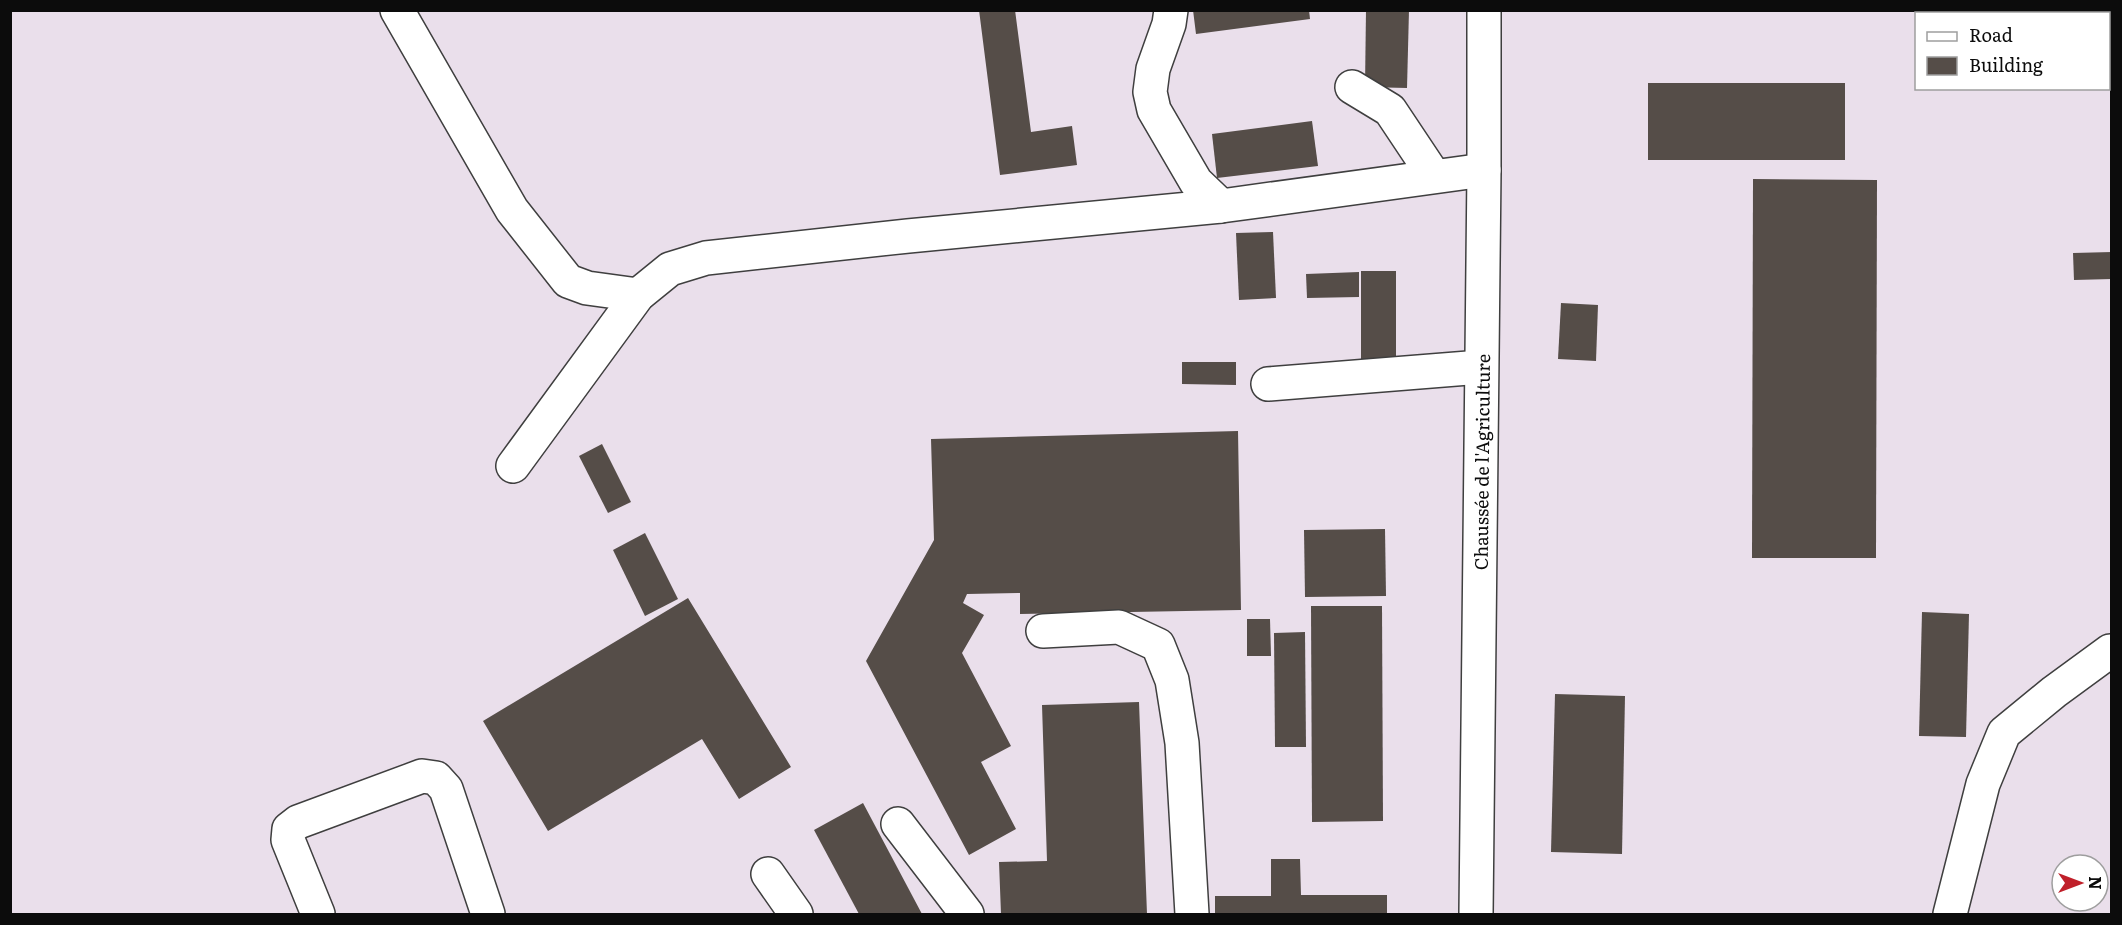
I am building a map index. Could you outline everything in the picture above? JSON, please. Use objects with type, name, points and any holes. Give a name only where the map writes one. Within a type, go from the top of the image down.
[{"type":"street","points":[[398,10],[512,210],[568,281],[587,288],[638,294]]},
{"type":"street","points":[[1171,10],[1169,24],[1153,69],[1150,92],[1154,110],[1196,182],[1221,206]]},
{"type":"street","name":"Chaussée de l'Agriculture","points":[[1476,915],[1484,10]]},
{"type":"street","points":[[1352,87],[1390,110],[1434,176]]},
{"type":"street","points":[[513,466],[638,294],[670,269],[705,258],[1221,206],[1484,170]]},
{"type":"street","points":[[1268,384],[1481,367]]},
{"type":"street","points":[[1043,631],[1119,627],[1158,645],[1172,680],[1182,743],[1192,915]]},
{"type":"street","points":[[1950,915],[1983,784],[2004,733],[2054,692],[2110,651]]},
{"type":"street","points":[[318,915],[288,840],[289,829],[298,822],[422,776],[436,778],[446,789],[488,915]]},
{"type":"street","points":[[898,824],[967,915]]},
{"type":"street","points":[[768,874],[796,915]]},
{"type":"shaded area","points":[[11,11],[2111,11],[2111,914],[11,914]]},
{"type":"building","points":[[979,10],[1015,10],[1031,132],[1072,126],[1077,165],[1000,175]]},
{"type":"building","points":[[1193,10],[1309,10],[1310,19],[1196,34]]},
{"type":"building","points":[[1366,10],[1409,10],[1407,88],[1365,87]]},
{"type":"building","points":[[1648,83],[1845,83],[1845,160],[1648,160]]},
{"type":"building","points":[[1312,121],[1318,166],[1217,178],[1212,134]]},
{"type":"building","points":[[1753,179],[1877,180],[1876,558],[1752,558]]},
{"type":"building","points":[[1273,232],[1276,298],[1239,300],[1236,233]]},
{"type":"building","points":[[2112,252],[2112,279],[2074,280],[2073,253]]},
{"type":"building","points":[[1361,271],[1396,271],[1396,367],[1361,367]]},
{"type":"building","points":[[1359,272],[1359,297],[1307,298],[1306,274]]},
{"type":"building","points":[[1561,303],[1598,305],[1596,361],[1558,359]]},
{"type":"building","points":[[1182,362],[1236,362],[1236,385],[1182,384]]},
{"type":"building","points":[[1238,431],[1241,610],[1020,614],[1020,593],[967,594],[963,603],[984,615],[962,653],[1011,746],[981,762],[1016,829],[969,855],[866,661],[934,540],[931,439]]},
{"type":"building","points":[[602,444],[631,502],[608,513],[579,456]]},
{"type":"building","points":[[1385,529],[1386,596],[1305,597],[1304,530]]},
{"type":"building","points":[[645,533],[678,599],[645,616],[613,550]]},
{"type":"building","points":[[688,598],[791,767],[739,799],[702,739],[548,831],[483,721]]},
{"type":"building","points":[[1311,606],[1382,606],[1383,821],[1312,822]]},
{"type":"building","points":[[1922,612],[1969,614],[1966,737],[1919,736]]},
{"type":"building","points":[[1247,619],[1270,619],[1271,656],[1247,656]]},
{"type":"building","points":[[1305,632],[1306,747],[1275,747],[1274,633]]},
{"type":"building","points":[[1555,694],[1625,696],[1622,854],[1551,852]]},
{"type":"building","points":[[1139,702],[1147,914],[1001,914],[999,862],[1047,861],[1042,705]]},
{"type":"building","points":[[863,803],[922,914],[859,914],[814,830]]},
{"type":"building","points":[[1271,859],[1300,859],[1301,895],[1387,895],[1387,914],[1215,914],[1215,896],[1271,896]]}]
